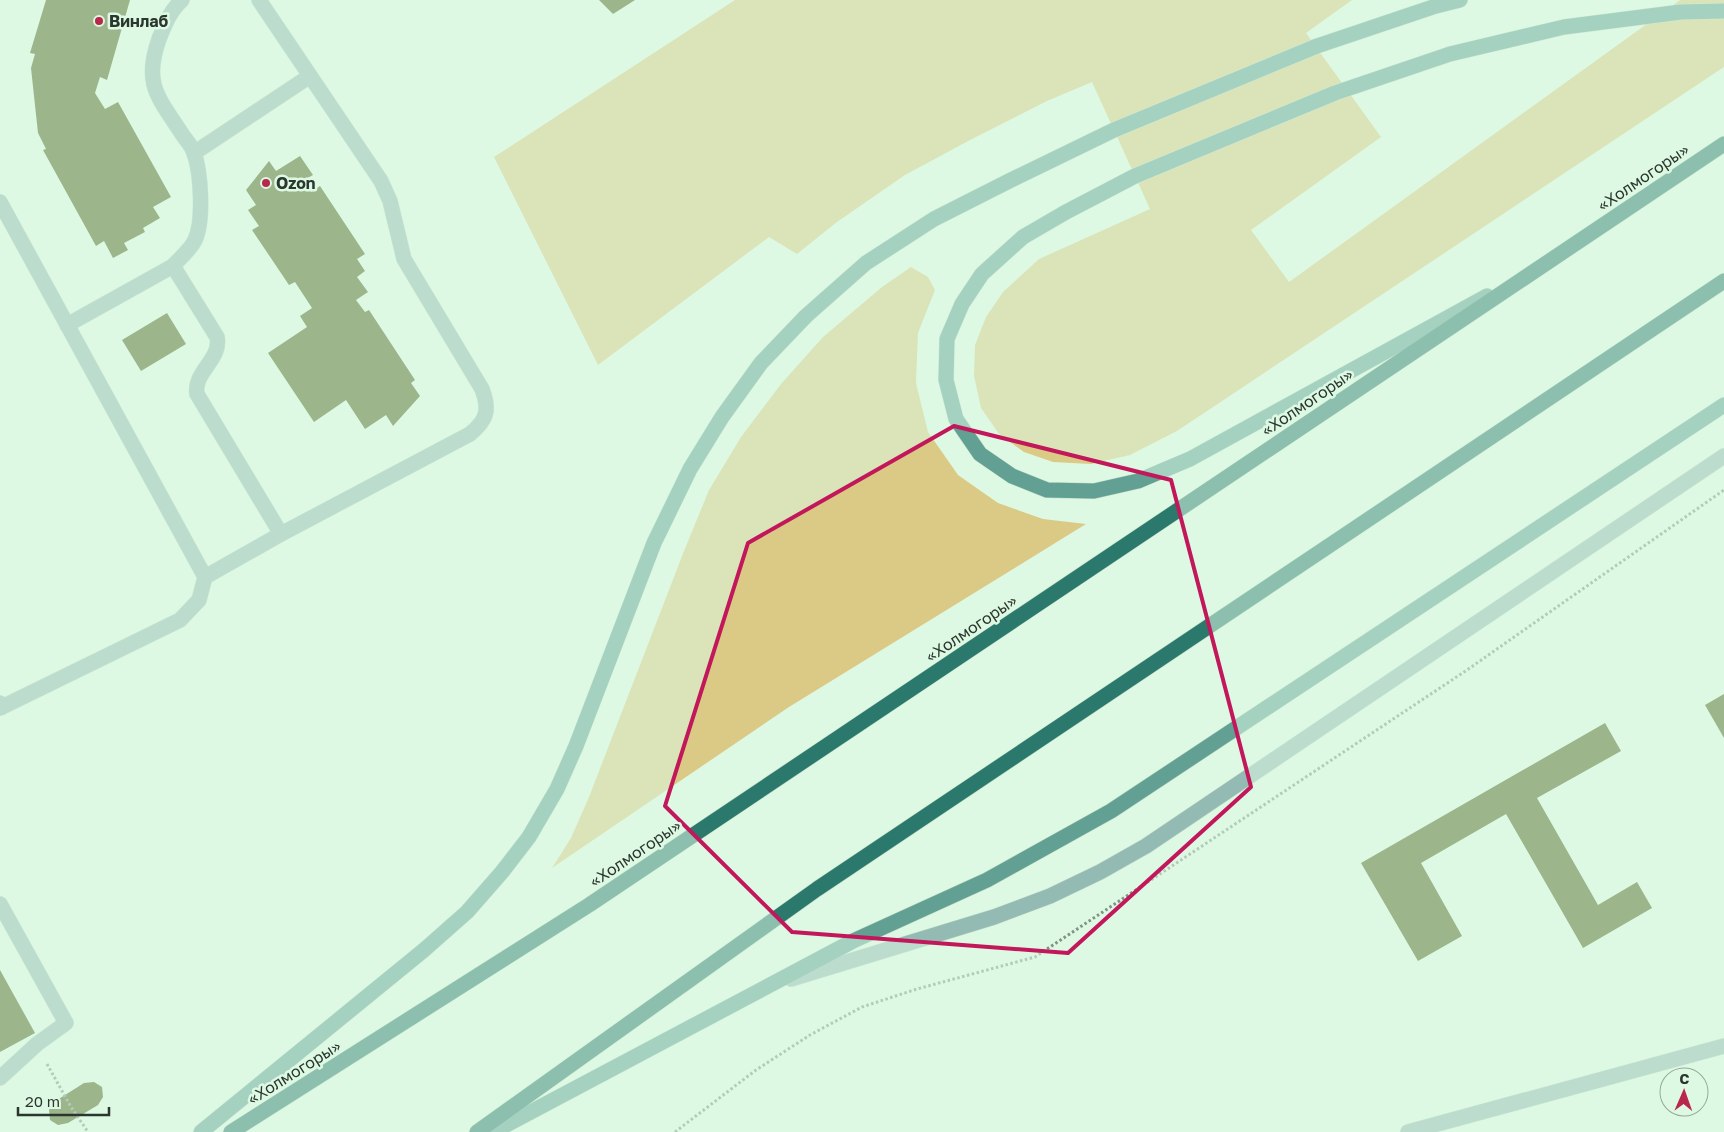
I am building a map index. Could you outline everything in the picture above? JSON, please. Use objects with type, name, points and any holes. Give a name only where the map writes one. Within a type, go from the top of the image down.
[{"type":"highway","name":"«Холмогоры»","points":[[231,1132],[589,905],[1724,144]]},
{"type":"highway","points":[[477,1132],[817,889],[1724,281]]},
{"type":"main road","points":[[201,1132],[453,925],[502,872],[529,837],[557,789],[576,746],[654,544],[690,469],[722,417],[761,363],[806,316],[866,264],[926,224],[1114,130],[1317,46],[1436,6],[1460,0]]},
{"type":"main road","points":[[1543,265],[1190,459],[1138,481],[1094,491],[1047,490],[1012,476],[980,454],[956,420],[946,380],[947,339],[962,304],[982,274],[1023,237],[1135,176],[1335,93],[1450,54],[1564,27],[1681,12],[1724,11]]},
{"type":"main road","points":[[493,1132],[853,941],[987,880],[1111,811],[1720,407]]},
{"type":"street","points":[[67,325],[173,266],[195,240],[201,213],[200,187],[194,153],[158,97],[151,74],[156,50],[165,25],[173,9],[182,0]]},
{"type":"street","points":[[205,577],[470,434],[480,426],[486,414],[487,401],[482,389],[404,258],[390,201],[381,181],[259,0]]},
{"type":"street","points":[[194,153],[310,76]]},
{"type":"street","points":[[0,202],[205,577],[199,600],[180,620],[1,706]]},
{"type":"street","points":[[173,266],[217,337],[218,342],[217,351],[199,378],[196,387],[197,394],[282,534]]},
{"type":"street","points":[[770,985],[994,917],[1050,896],[1100,872],[1154,840],[1724,456]]},
{"type":"street","points":[[0,904],[66,1023],[37,1044],[0,1078]]},
{"type":"street","points":[[1408,1132],[1724,1046]]},
{"type":"path","points":[[37,1044],[71,1107],[88,1132]]},
{"type":"highlighted area","points":[[954,426],[1171,480],[1251,787],[1068,953],[792,932],[665,806],[748,543]]},
{"type":"shaded area","points":[[735,0],[1352,0],[1306,33],[1381,137],[1251,230],[1289,282],[1680,0],[1724,0],[1724,67],[1177,431],[1130,455],[1091,464],[1053,462],[1024,452],[999,434],[981,408],[974,376],[975,345],[986,317],[1003,292],[1039,259],[1150,209],[1092,82],[1047,101],[905,175],[837,222],[797,254],[769,237],[598,365],[494,157]]},
{"type":"shaded area","points":[[911,267],[928,277],[935,290],[918,333],[916,383],[928,432],[958,475],[998,503],[1043,519],[1086,524],[789,707],[552,868],[571,838],[589,797],[709,490],[741,437],[781,384],[823,337],[882,287]]},
{"type":"building","points":[[46,0],[130,0],[107,80],[100,77],[95,93],[105,109],[118,102],[171,197],[153,207],[160,218],[143,228],[145,232],[124,243],[128,250],[113,258],[104,241],[96,246],[43,150],[46,149],[38,133],[31,68],[35,54],[30,53]]},
{"type":"building","points":[[599,0],[635,0],[613,14]]},
{"type":"building","points":[[300,156],[313,175],[304,180],[311,192],[320,186],[365,254],[357,259],[365,271],[357,277],[368,292],[356,300],[365,312],[369,310],[415,380],[411,383],[420,396],[393,426],[386,415],[365,429],[346,400],[314,422],[268,353],[307,327],[300,316],[312,308],[295,282],[289,285],[252,230],[259,226],[248,210],[256,205],[246,190],[269,161],[276,171]]},
{"type":"building","points":[[167,313],[186,344],[141,371],[122,340]]},
{"type":"building","points":[[1724,694],[1724,738],[1705,705]]},
{"type":"building","points":[[1605,723],[1621,751],[1537,798],[1598,905],[1637,882],[1652,908],[1583,948],[1506,814],[1421,863],[1462,936],[1418,961],[1361,863]]},
{"type":"building","points":[[0,970],[35,1033],[0,1052]]},
{"type":"building","points":[[94,1082],[102,1087],[103,1097],[98,1105],[68,1123],[58,1125],[50,1120],[49,1110],[54,1102],[84,1083]]},
{"type":"place","name":"Винлаб","points":[[99,21]]},
{"type":"place","name":"Ozon","points":[[266,183]]}]
